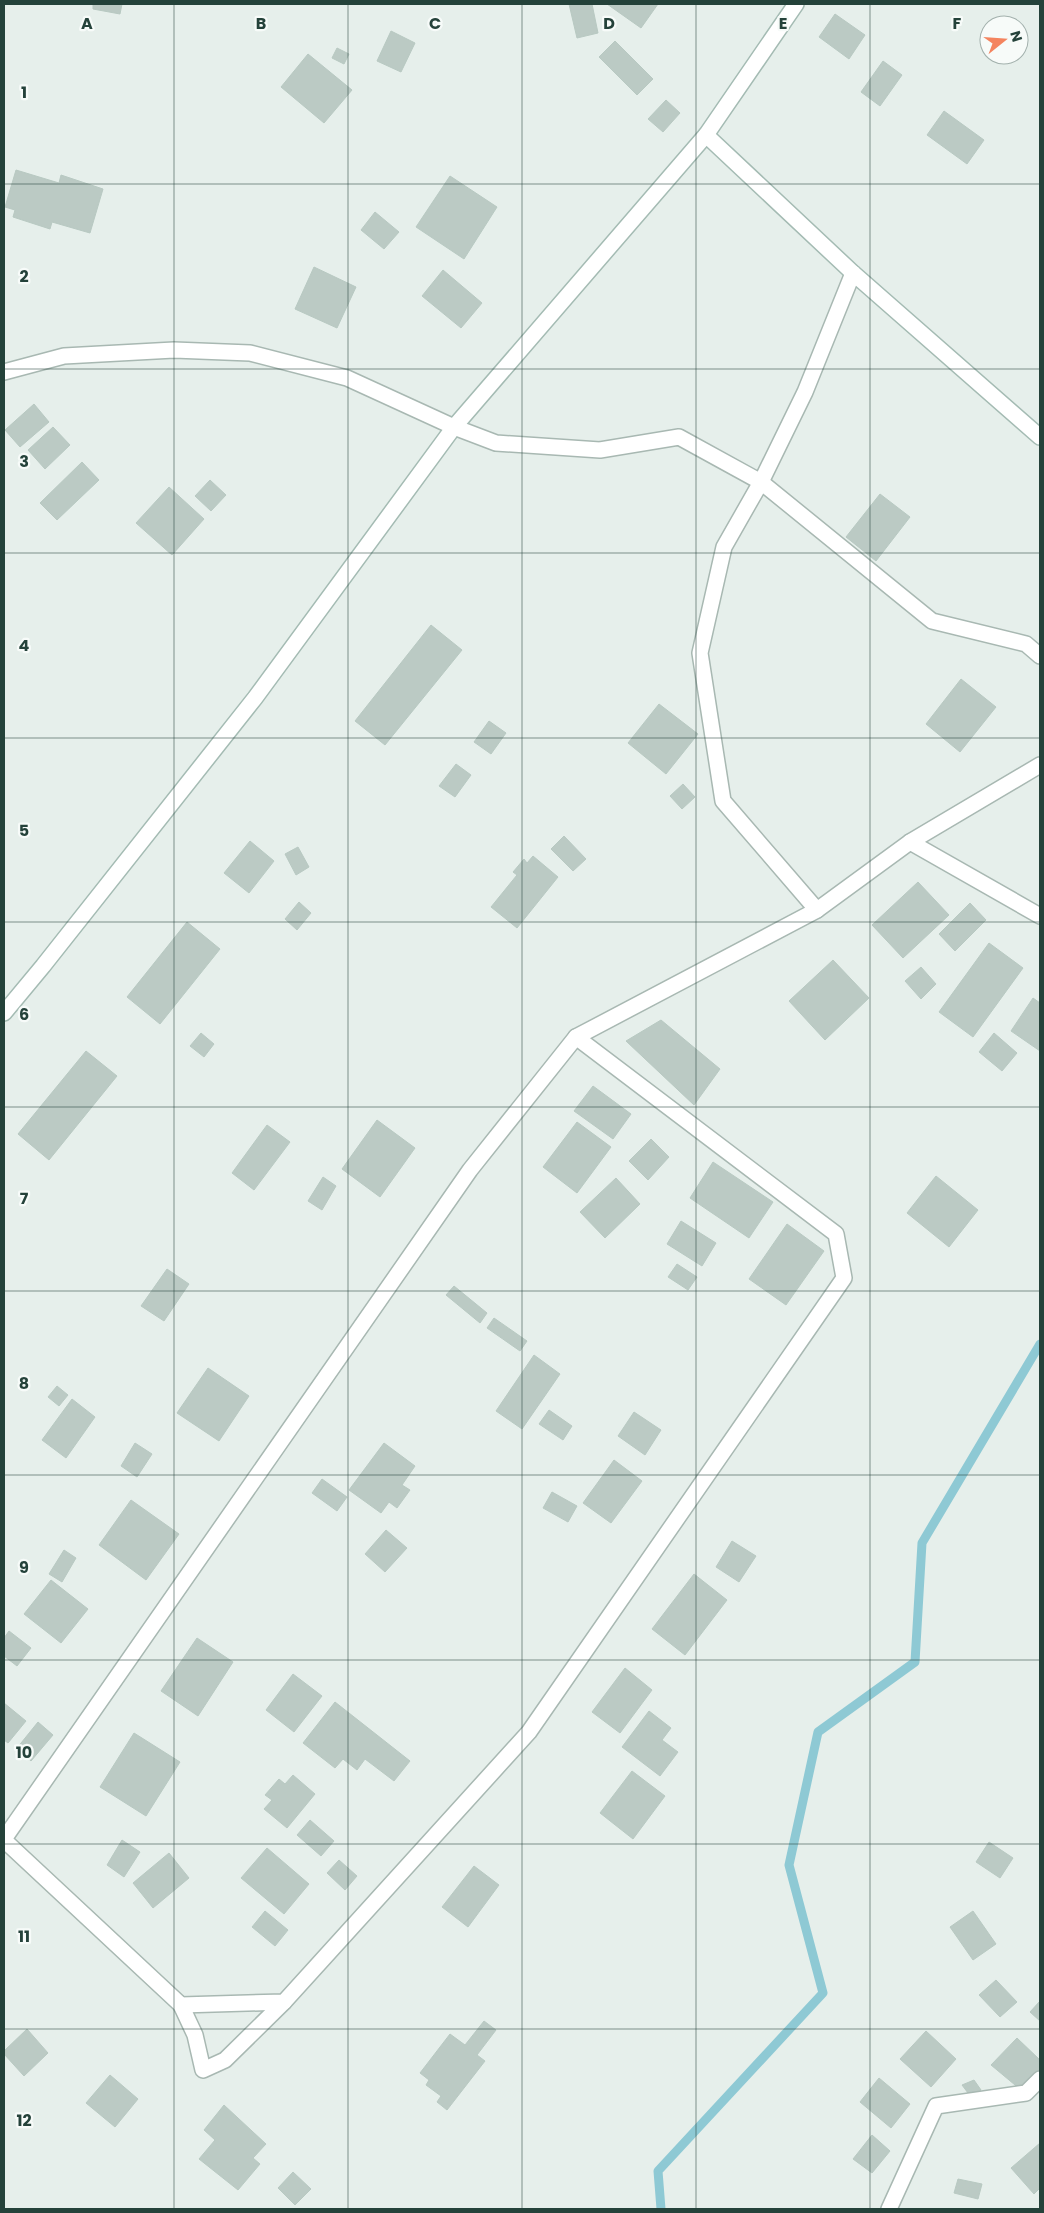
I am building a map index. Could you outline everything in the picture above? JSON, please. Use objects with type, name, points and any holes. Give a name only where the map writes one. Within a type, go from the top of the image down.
[{"type":"street","points":[[4,1013],[255,698],[454,427],[706,134],[796,4]]},
{"type":"street","points":[[706,134],[853,274],[1040,437]]},
{"type":"street","points":[[817,910],[723,801],[700,653],[724,547],[761,482],[805,392],[853,274]]},
{"type":"street","points":[[4,372],[64,356],[174,350],[250,353],[346,378],[454,427],[496,443],[600,450],[679,437],[761,482],[932,621],[1026,644],[1040,656]]},
{"type":"street","points":[[576,1037],[836,1234],[844,1278],[529,1732],[284,2002],[225,2060],[203,2070],[195,2035],[181,2005],[4,1840],[470,1170],[576,1037],[817,910],[910,842],[1040,765]]},
{"type":"street","points":[[910,842],[1040,916]]},
{"type":"street","points":[[181,2005],[284,2002]]},
{"type":"street","points":[[889,2209],[936,2106],[1026,2093],[1040,2079]]},
{"type":"building","points":[[93,4],[122,4],[120,14],[93,9]]},
{"type":"building","points":[[569,4],[592,4],[598,33],[577,38]]},
{"type":"building","points":[[607,4],[658,4],[641,28]]},
{"type":"building","points":[[835,14],[865,35],[849,59],[819,37]]},
{"type":"building","points":[[391,31],[415,43],[401,72],[377,61]]},
{"type":"building","points":[[615,41],[653,79],[637,95],[599,57]]},
{"type":"building","points":[[337,48],[349,54],[344,64],[332,58]]},
{"type":"building","points":[[308,54],[352,90],[324,123],[281,87]]},
{"type":"building","points":[[883,61],[902,75],[880,106],[861,92]]},
{"type":"building","points":[[666,100],[680,113],[663,132],[648,119]]},
{"type":"building","points":[[944,111],[984,140],[967,164],[927,135]]},
{"type":"building","points":[[16,170],[59,183],[61,175],[103,189],[90,233],[52,222],[50,229],[13,217],[15,210],[5,207]]},
{"type":"building","points":[[450,176],[497,207],[464,259],[416,227]]},
{"type":"building","points":[[375,212],[399,232],[384,249],[361,230]]},
{"type":"building","points":[[314,267],[356,287],[337,328],[295,309]]},
{"type":"building","points":[[443,270],[482,303],[461,328],[422,296]]},
{"type":"building","points":[[34,404],[49,422],[20,447],[5,430]]},
{"type":"building","points":[[53,427],[70,445],[45,469],[28,450]]},
{"type":"building","points":[[82,462],[99,480],[57,520],[40,503]]},
{"type":"building","points":[[210,480],[226,495],[211,511],[195,496]]},
{"type":"building","points":[[169,487],[204,519],[172,555],[136,523]]},
{"type":"building","points":[[880,494],[910,517],[876,561],[846,537]]},
{"type":"building","points":[[431,625],[462,650],[385,745],[355,721]]},
{"type":"building","points":[[961,679],[996,707],[960,752],[926,724]]},
{"type":"building","points":[[659,704],[698,734],[666,774],[628,743]]},
{"type":"building","points":[[489,721],[506,733],[491,754],[474,742]]},
{"type":"building","points":[[456,764],[471,775],[455,797],[439,786]]},
{"type":"building","points":[[683,784],[695,797],[682,809],[670,796]]},
{"type":"building","points":[[564,836],[586,859],[573,871],[551,849]]},
{"type":"building","points":[[250,841],[274,861],[249,893],[224,873]]},
{"type":"building","points":[[298,847],[309,867],[296,875],[285,854]]},
{"type":"building","points":[[533,856],[558,877],[517,928],[491,907],[517,875],[513,872],[524,859],[527,863]]},
{"type":"building","points":[[918,882],[949,915],[903,958],[872,925]]},
{"type":"building","points":[[299,902],[311,913],[297,930],[285,919]]},
{"type":"building","points":[[970,903],[986,920],[955,951],[939,934]]},
{"type":"building","points":[[187,922],[220,949],[160,1024],[127,997]]},
{"type":"building","points":[[989,943],[1023,968],[973,1037],[939,1012]]},
{"type":"building","points":[[833,960],[869,998],[825,1040],[789,1001]]},
{"type":"building","points":[[921,967],[936,984],[921,999],[905,981]]},
{"type":"building","points":[[1033,998],[1040,1003],[1040,1051],[1011,1031]]},
{"type":"building","points":[[661,1020],[720,1069],[694,1105],[626,1041]]},
{"type":"building","points":[[201,1033],[214,1044],[204,1057],[190,1046]]},
{"type":"building","points":[[994,1033],[1017,1053],[1002,1071],[979,1052]]},
{"type":"building","points":[[86,1051],[117,1076],[49,1160],[18,1134]]},
{"type":"building","points":[[593,1086],[631,1114],[613,1139],[574,1111]]},
{"type":"building","points":[[377,1120],[415,1148],[380,1197],[342,1169]]},
{"type":"building","points":[[577,1122],[611,1147],[577,1193],[543,1167]]},
{"type":"building","points":[[267,1125],[290,1142],[254,1190],[232,1173]]},
{"type":"building","points":[[651,1139],[669,1157],[648,1180],[629,1161]]},
{"type":"building","points":[[713,1162],[773,1202],[749,1238],[690,1198]]},
{"type":"building","points":[[936,1176],[978,1210],[949,1247],[907,1213]]},
{"type":"building","points":[[323,1177],[336,1186],[322,1210],[308,1201]]},
{"type":"building","points":[[616,1178],[640,1204],[605,1238],[580,1212]]},
{"type":"building","points":[[681,1221],[716,1243],[702,1266],[667,1244]]},
{"type":"building","points":[[787,1224],[824,1251],[786,1305],[749,1279]]},
{"type":"building","points":[[677,1264],[697,1277],[688,1290],[668,1277]]},
{"type":"building","points":[[167,1269],[189,1284],[164,1321],[141,1306]]},
{"type":"building","points":[[454,1286],[487,1313],[480,1323],[446,1295]]},
{"type":"building","points":[[494,1318],[527,1341],[520,1351],[487,1328]]},
{"type":"building","points":[[534,1355],[560,1374],[522,1429],[496,1411]]},
{"type":"building","points":[[208,1368],[249,1396],[219,1441],[177,1413]]},
{"type":"building","points":[[57,1386],[68,1395],[59,1406],[48,1397]]},
{"type":"building","points":[[72,1399],[95,1417],[66,1458],[42,1440]]},
{"type":"building","points":[[549,1410],[572,1426],[563,1440],[539,1424]]},
{"type":"building","points":[[634,1412],[661,1430],[645,1455],[618,1436]]},
{"type":"building","points":[[135,1443],[152,1454],[137,1477],[121,1466]]},
{"type":"building","points":[[384,1443],[415,1466],[402,1485],[410,1490],[397,1508],[389,1502],[381,1513],[349,1490]]},
{"type":"building","points":[[614,1460],[642,1481],[611,1523],[583,1503]]},
{"type":"building","points":[[322,1479],[347,1497],[337,1511],[312,1493]]},
{"type":"building","points":[[552,1492],[577,1506],[568,1522],[543,1508]]},
{"type":"building","points":[[131,1500],[179,1534],[146,1580],[99,1545]]},
{"type":"building","points":[[386,1530],[407,1548],[385,1572],[365,1554]]},
{"type":"building","points":[[732,1541],[756,1556],[739,1582],[716,1567]]},
{"type":"building","points":[[64,1550],[76,1558],[62,1582],[49,1574]]},
{"type":"building","points":[[694,1574],[727,1600],[685,1655],[652,1629]]},
{"type":"building","points":[[51,1580],[88,1609],[61,1643],[24,1614]]},
{"type":"building","points":[[9,1631],[31,1648],[17,1666],[4,1656],[4,1638]]},
{"type":"building","points":[[197,1638],[233,1662],[198,1716],[161,1691]]},
{"type":"building","points":[[625,1668],[652,1690],[620,1733],[592,1712]]},
{"type":"building","points":[[293,1674],[322,1696],[294,1732],[266,1710]]},
{"type":"building","points":[[335,1702],[410,1761],[394,1781],[365,1759],[357,1770],[343,1759],[335,1768],[303,1743]]},
{"type":"building","points":[[4,1703],[26,1721],[8,1743],[4,1740]]},
{"type":"building","points":[[649,1711],[671,1728],[662,1740],[678,1752],[660,1776],[622,1747]]},
{"type":"building","points":[[38,1722],[53,1735],[31,1761],[17,1748]]},
{"type":"building","points":[[134,1733],[180,1762],[146,1816],[100,1787]]},
{"type":"building","points":[[632,1771],[665,1796],[633,1839],[600,1813]]},
{"type":"building","points":[[293,1775],[315,1794],[287,1828],[264,1809],[272,1800],[265,1795],[279,1779],[285,1784]]},
{"type":"building","points":[[310,1820],[334,1841],[321,1856],[297,1835]]},
{"type":"building","points":[[122,1840],[140,1852],[124,1877],[107,1865]]},
{"type":"building","points":[[989,1842],[1013,1858],[1000,1878],[976,1862]]},
{"type":"building","points":[[267,1848],[309,1884],[284,1914],[241,1878]]},
{"type":"building","points":[[169,1853],[189,1878],[153,1908],[133,1883]]},
{"type":"building","points":[[339,1860],[357,1876],[345,1890],[327,1873]]},
{"type":"building","points":[[474,1866],[499,1885],[468,1927],[442,1907]]},
{"type":"building","points":[[265,1911],[288,1930],[275,1946],[252,1927]]},
{"type":"building","points":[[973,1911],[996,1944],[973,1960],[950,1927]]},
{"type":"building","points":[[996,1980],[1017,2002],[1000,2017],[979,1995]]},
{"type":"building","points":[[1040,2001],[1040,2021],[1030,2012]]},
{"type":"building","points":[[484,2021],[496,2030],[477,2055],[485,2061],[447,2110],[437,2102],[441,2096],[426,2085],[429,2080],[420,2073],[450,2034],[465,2045]]},
{"type":"building","points":[[27,2029],[48,2053],[24,2076],[4,2054],[4,2051]]},
{"type":"building","points":[[926,2031],[956,2059],[931,2087],[900,2059]]},
{"type":"building","points":[[1017,2038],[1040,2060],[1040,2072],[1021,2090],[991,2065]]},
{"type":"building","points":[[110,2075],[138,2099],[115,2127],[86,2103]]},
{"type":"building","points":[[879,2078],[910,2104],[891,2128],[860,2102]]},
{"type":"building","points":[[974,2080],[981,2090],[971,2097],[962,2085]]},
{"type":"building","points":[[224,2105],[266,2144],[253,2158],[260,2164],[238,2190],[199,2159],[215,2140],[204,2130]]},
{"type":"building","points":[[872,2135],[890,2151],[872,2173],[853,2159]]},
{"type":"building","points":[[1040,2143],[1040,2188],[1034,2194],[1011,2168]]},
{"type":"building","points":[[293,2172],[311,2189],[295,2205],[278,2188]]},
{"type":"building","points":[[958,2179],[982,2184],[978,2199],[954,2193]]},
{"type":"waterway","points":[[661,2209],[658,2171],[823,1993],[789,1865],[818,1732],[915,1662],[922,1543],[1040,1344]]}]
